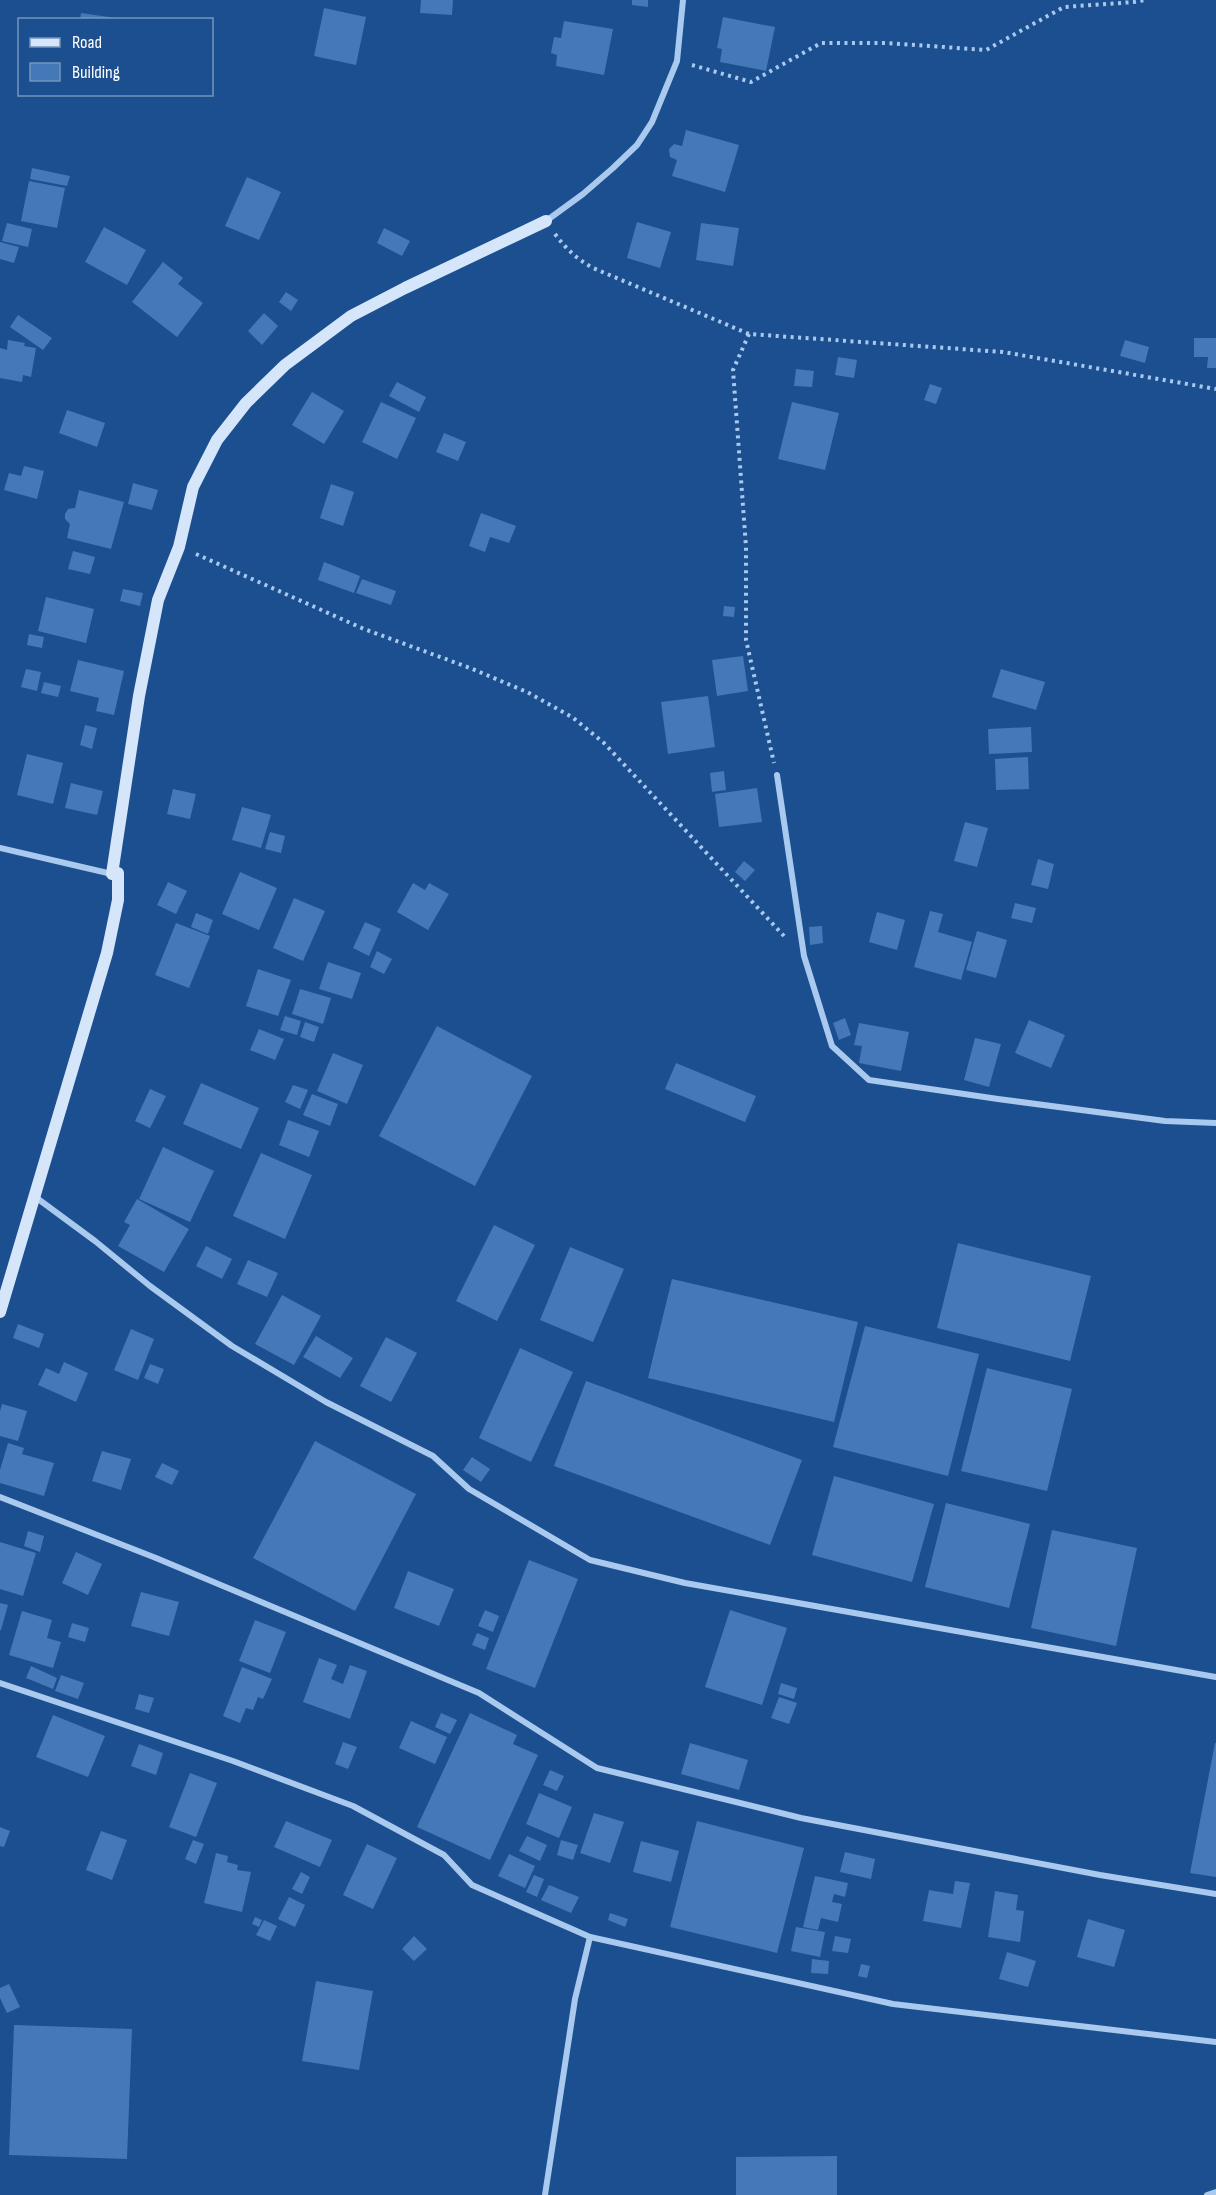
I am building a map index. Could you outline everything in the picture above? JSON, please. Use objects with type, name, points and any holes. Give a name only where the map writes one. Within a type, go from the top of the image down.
[{"type":"street","points":[[112,874],[139,696],[156,610],[179,547],[193,487],[217,440],[246,403],[285,365],[351,316],[546,221],[583,194],[637,145],[652,122],[677,61],[683,0]]},
{"type":"street","points":[[777,775],[804,956],[832,1046],[868,1080],[998,1100],[1165,1121],[1216,1123]]},
{"type":"street","points":[[0,848],[112,874],[118,873],[118,900],[108,953],[0,1312]]},
{"type":"street","points":[[34,1196],[232,1346],[326,1402],[433,1456],[469,1489],[590,1560],[685,1583],[1216,1677]]},
{"type":"street","points":[[0,1497],[156,1558],[479,1693],[597,1767],[801,1818],[1088,1873],[1216,1894]]},
{"type":"street","points":[[0,1683],[233,1761],[353,1806],[444,1855],[472,1885],[590,1937],[893,2004],[1216,2042]]},
{"type":"street","points":[[545,2195],[575,1999],[590,1937]]},
{"type":"street","points":[[1207,2195],[1216,2192]]},
{"type":"path","points":[[677,61],[751,82],[821,43],[887,43],[986,50],[1064,7],[1134,3],[1145,0]]},
{"type":"path","points":[[546,221],[564,247],[592,268],[749,334],[1003,352],[1216,389]]},
{"type":"path","points":[[749,334],[733,370],[746,547],[746,640],[777,775]]},
{"type":"path","points":[[179,547],[364,629],[471,668],[527,692],[572,717],[604,743],[804,956]]},
{"type":"building","points":[[421,0],[453,0],[452,15],[420,13]]},
{"type":"building","points":[[632,0],[648,0],[648,7],[632,5]]},
{"type":"building","points":[[324,8],[366,17],[356,65],[314,56]]},
{"type":"building","points":[[81,13],[116,18],[80,18]]},
{"type":"building","points":[[723,17],[775,27],[766,71],[720,62],[722,49],[717,48]]},
{"type":"building","points":[[564,21],[613,29],[604,75],[556,66],[557,55],[551,53],[554,37],[561,38]]},
{"type":"building","points":[[686,130],[739,145],[725,192],[672,176],[677,160],[670,157],[669,149],[674,144],[682,146]]},
{"type":"building","points":[[32,168],[70,176],[67,186],[30,179]]},
{"type":"building","points":[[247,177],[281,192],[259,240],[225,226]]},
{"type":"building","points":[[29,181],[65,188],[57,228],[21,221]]},
{"type":"building","points":[[637,222],[671,232],[660,268],[627,258]]},
{"type":"building","points":[[7,223],[32,229],[28,247],[2,241]]},
{"type":"building","points":[[701,223],[739,228],[733,266],[696,260]]},
{"type":"building","points":[[104,227],[146,250],[127,285],[85,262]]},
{"type":"building","points":[[384,228],[410,241],[402,256],[377,243]]},
{"type":"building","points":[[0,242],[19,247],[14,263],[0,259]]},
{"type":"building","points":[[163,262],[183,278],[178,284],[203,303],[177,337],[132,302]]},
{"type":"building","points":[[286,292],[298,300],[291,311],[279,302]]},
{"type":"building","points":[[264,313],[278,326],[262,345],[248,331]]},
{"type":"building","points":[[18,315],[52,338],[43,350],[10,327]]},
{"type":"building","points":[[1194,338],[1216,338],[1216,368],[1207,368],[1208,357],[1194,357]]},
{"type":"building","points":[[8,340],[36,348],[31,377],[23,375],[22,382],[0,378],[0,348],[7,350]]},
{"type":"building","points":[[1125,340],[1149,347],[1145,363],[1120,356]]},
{"type":"building","points":[[838,357],[857,360],[854,378],[835,375]]},
{"type":"building","points":[[796,369],[814,371],[812,387],[794,386]]},
{"type":"building","points":[[397,382],[426,397],[419,412],[389,396]]},
{"type":"building","points":[[930,384],[942,388],[936,404],[924,400]]},
{"type":"building","points":[[312,392],[344,411],[324,444],[292,425]]},
{"type":"building","points":[[381,402],[416,418],[397,459],[362,442]]},
{"type":"building","points":[[792,402],[839,413],[825,470],[778,459]]},
{"type":"building","points":[[67,410],[105,423],[97,447],[59,433]]},
{"type":"building","points":[[444,433],[466,442],[458,461],[436,452]]},
{"type":"building","points":[[24,466],[44,471],[37,499],[4,490],[9,473],[21,476]]},
{"type":"building","points":[[133,483],[158,490],[152,510],[128,504]]},
{"type":"building","points":[[331,484],[354,492],[343,526],[320,518]]},
{"type":"building","points":[[79,490],[124,502],[111,549],[67,538],[70,524],[65,519],[65,514],[68,509],[75,508]]},
{"type":"building","points":[[481,513],[516,526],[509,543],[490,537],[485,552],[469,546]]},
{"type":"building","points":[[73,551],[95,557],[90,574],[68,569]]},
{"type":"building","points":[[324,562],[360,576],[354,593],[318,580]]},
{"type":"building","points":[[362,579],[396,591],[391,605],[356,593]]},
{"type":"building","points":[[123,589],[143,593],[140,606],[120,601]]},
{"type":"building","points":[[46,597],[94,609],[86,643],[38,631]]},
{"type":"building","points":[[724,606],[735,607],[734,617],[723,616]]},
{"type":"building","points":[[29,634],[44,637],[42,648],[27,645]]},
{"type":"building","points":[[743,656],[748,691],[717,696],[712,660]]},
{"type":"building","points":[[78,660],[124,671],[114,715],[96,711],[99,698],[70,691]]},
{"type":"building","points":[[26,669],[41,672],[37,691],[21,687]]},
{"type":"building","points":[[1001,669],[1045,682],[1036,710],[992,697]]},
{"type":"building","points":[[44,682],[61,686],[58,697],[41,693]]},
{"type":"building","points":[[708,696],[715,747],[668,754],[661,702]]},
{"type":"building","points":[[85,725],[97,728],[92,749],[80,745]]},
{"type":"building","points":[[1031,727],[1032,752],[989,754],[988,729]]},
{"type":"building","points":[[27,754],[63,763],[53,804],[17,795]]},
{"type":"building","points":[[1028,757],[1029,789],[996,790],[995,759]]},
{"type":"building","points":[[724,771],[726,790],[712,792],[710,773]]},
{"type":"building","points":[[71,783],[103,791],[97,815],[65,808]]},
{"type":"building","points":[[757,788],[762,822],[719,827],[715,794]]},
{"type":"building","points":[[173,789],[196,794],[190,819],[167,814]]},
{"type":"building","points":[[242,807],[271,815],[261,848],[232,840]]},
{"type":"building","points":[[965,822],[988,828],[977,867],[954,861]]},
{"type":"building","points":[[270,832],[285,836],[281,853],[265,849]]},
{"type":"building","points":[[1038,859],[1054,864],[1048,889],[1031,885]]},
{"type":"building","points":[[744,861],[755,870],[745,881],[735,872]]},
{"type":"building","points":[[240,872],[277,888],[259,930],[222,914]]},
{"type":"building","points":[[168,882],[187,891],[176,914],[157,905]]},
{"type":"building","points":[[413,883],[425,890],[429,883],[449,894],[428,930],[397,912]]},
{"type":"building","points":[[294,898],[325,911],[303,961],[273,948]]},
{"type":"building","points":[[1015,903],[1036,908],[1032,923],[1011,918]]},
{"type":"building","points":[[930,911],[943,914],[938,932],[972,942],[961,980],[914,967]]},
{"type":"building","points":[[877,912],[905,920],[897,950],[869,942]]},
{"type":"building","points":[[196,913],[213,920],[208,934],[191,927]]},
{"type":"building","points":[[365,922],[381,929],[369,956],[353,948]]},
{"type":"building","points":[[176,923],[210,936],[189,988],[155,975]]},
{"type":"building","points":[[822,926],[823,943],[810,945],[809,927]]},
{"type":"building","points":[[977,931],[1007,940],[996,978],[966,970]]},
{"type":"building","points":[[377,951],[392,959],[384,974],[370,967]]},
{"type":"building","points":[[328,962],[361,973],[352,999],[319,989]]},
{"type":"building","points":[[258,969],[291,980],[278,1016],[246,1006]]},
{"type":"building","points":[[300,989],[331,998],[323,1024],[292,1014]]},
{"type":"building","points":[[285,1016],[301,1021],[297,1035],[280,1030]]},
{"type":"building","points":[[845,1018],[851,1035],[839,1040],[833,1023]]},
{"type":"building","points":[[1029,1020],[1065,1035],[1051,1068],[1015,1053]]},
{"type":"building","points":[[305,1022],[319,1027],[314,1042],[300,1037]]},
{"type":"building","points":[[859,1023],[909,1032],[901,1071],[859,1063],[862,1046],[854,1045]]},
{"type":"building","points":[[437,1026],[532,1076],[475,1186],[379,1136]]},
{"type":"building","points":[[259,1029],[284,1039],[275,1060],[250,1050]]},
{"type":"building","points":[[975,1038],[1001,1044],[989,1087],[964,1080]]},
{"type":"building","points":[[333,1053],[363,1065],[347,1104],[317,1091]]},
{"type":"building","points":[[676,1063],[756,1096],[745,1122],[665,1089]]},
{"type":"building","points":[[201,1083],[259,1108],[241,1149],[183,1124]]},
{"type":"building","points":[[293,1085],[308,1090],[300,1109],[285,1102]]},
{"type":"building","points":[[150,1089],[166,1096],[150,1128],[135,1121]]},
{"type":"building","points":[[312,1094],[338,1104],[330,1126],[303,1115]]},
{"type":"building","points":[[288,1120],[319,1131],[309,1157],[279,1145]]},
{"type":"building","points":[[163,1147],[214,1171],[190,1222],[139,1199]]},
{"type":"building","points":[[261,1153],[312,1175],[285,1239],[233,1216]]},
{"type":"building","points":[[137,1199],[189,1229],[164,1272],[118,1246],[130,1225],[124,1222]]},
{"type":"building","points":[[494,1225],[535,1245],[497,1321],[456,1301]]},
{"type":"building","points":[[958,1243],[1091,1276],[1070,1361],[937,1328]]},
{"type":"building","points":[[206,1246],[232,1259],[222,1279],[196,1266]]},
{"type":"building","points":[[570,1247],[624,1269],[593,1342],[540,1320]]},
{"type":"building","points":[[248,1260],[278,1273],[267,1297],[237,1284]]},
{"type":"building","points":[[672,1279],[858,1322],[834,1422],[648,1378]]},
{"type":"building","points":[[282,1295],[321,1316],[294,1365],[255,1344]]},
{"type":"building","points":[[18,1324],[44,1334],[39,1348],[13,1338]]},
{"type":"building","points":[[865,1326],[979,1354],[948,1476],[833,1447]]},
{"type":"building","points":[[131,1329],[154,1339],[138,1380],[114,1370]]},
{"type":"building","points":[[316,1336],[353,1358],[340,1378],[303,1357]]},
{"type":"building","points":[[386,1337],[417,1353],[391,1402],[360,1386]]},
{"type":"building","points":[[520,1348],[573,1372],[531,1462],[479,1438]]},
{"type":"building","points":[[64,1362],[88,1373],[76,1402],[38,1385],[46,1368],[59,1374]]},
{"type":"building","points":[[150,1364],[164,1369],[158,1384],[144,1378]]},
{"type":"building","points":[[987,1368],[1072,1389],[1047,1491],[961,1471]]},
{"type":"building","points":[[586,1381],[802,1460],[770,1545],[554,1466]]},
{"type":"building","points":[[2,1404],[27,1411],[18,1441],[0,1436]]},
{"type":"building","points":[[315,1441],[416,1494],[355,1611],[253,1558]]},
{"type":"building","points":[[8,1443],[24,1448],[22,1454],[54,1463],[44,1496],[0,1483],[0,1470]]},
{"type":"building","points":[[102,1451],[131,1459],[121,1490],[92,1481]]},
{"type":"building","points":[[472,1457],[490,1469],[481,1482],[463,1470]]},
{"type":"building","points":[[162,1463],[179,1471],[172,1485],[155,1477]]},
{"type":"building","points":[[834,1476],[934,1504],[912,1582],[812,1555]]},
{"type":"building","points":[[946,1503],[1030,1524],[1009,1608],[925,1587]]},
{"type":"building","points":[[1052,1530],[1137,1548],[1116,1646],[1031,1628]]},
{"type":"building","points":[[28,1531],[44,1536],[40,1552],[24,1546]]},
{"type":"building","points":[[0,1542],[36,1553],[23,1596],[0,1589]]},
{"type":"building","points":[[76,1552],[102,1564],[88,1595],[62,1583]]},
{"type":"building","points":[[529,1560],[578,1579],[535,1688],[486,1669]]},
{"type":"building","points":[[408,1571],[454,1589],[439,1626],[394,1608]]},
{"type":"building","points":[[141,1592],[179,1602],[169,1636],[131,1626]]},
{"type":"building","points":[[0,1603],[8,1605],[1,1630],[0,1630]]},
{"type":"building","points":[[485,1610],[499,1616],[493,1632],[478,1626]]},
{"type":"building","points":[[730,1610],[787,1628],[762,1705],[705,1687]]},
{"type":"building","points":[[22,1611],[52,1620],[47,1638],[61,1642],[53,1668],[9,1655]]},
{"type":"building","points":[[255,1620],[286,1632],[270,1673],[239,1661]]},
{"type":"building","points":[[72,1623],[89,1628],[85,1642],[68,1637]]},
{"type":"building","points":[[477,1633],[489,1638],[485,1650],[472,1645]]},
{"type":"building","points":[[319,1658],[337,1665],[331,1679],[343,1684],[350,1665],[367,1671],[350,1719],[303,1702]]},
{"type":"building","points":[[31,1666],[57,1678],[53,1689],[26,1678]]},
{"type":"building","points":[[242,1667],[272,1679],[263,1699],[258,1697],[253,1710],[246,1708],[240,1723],[223,1716]]},
{"type":"building","points":[[61,1675],[84,1683],[78,1699],[55,1691]]},
{"type":"building","points":[[781,1683],[797,1688],[794,1699],[778,1694]]},
{"type":"building","points":[[139,1694],[154,1698],[149,1713],[135,1709]]},
{"type":"building","points":[[779,1697],[797,1703],[789,1724],[771,1718]]},
{"type":"building","points":[[441,1713],[457,1720],[450,1734],[435,1727]]},
{"type":"building","points":[[470,1713],[517,1735],[513,1744],[538,1755],[490,1860],[417,1827]]},
{"type":"building","points":[[53,1715],[105,1736],[88,1777],[36,1757]]},
{"type":"building","points":[[411,1721],[447,1737],[435,1764],[399,1748]]},
{"type":"building","points":[[343,1742],[357,1747],[348,1769],[335,1764]]},
{"type":"building","points":[[690,1743],[748,1760],[739,1790],[681,1774]]},
{"type":"building","points":[[1216,1743],[1216,1877],[1190,1873]]},
{"type":"building","points":[[139,1744],[163,1753],[156,1775],[131,1766]]},
{"type":"building","points":[[550,1770],[564,1776],[557,1791],[543,1785]]},
{"type":"building","points":[[190,1773],[217,1783],[196,1837],[169,1827]]},
{"type":"building","points":[[539,1793],[572,1807],[559,1838],[526,1824]]},
{"type":"building","points":[[594,1813],[624,1822],[610,1863],[580,1853]]},
{"type":"building","points":[[286,1821],[332,1840],[320,1867],[274,1847]]},
{"type":"building","points":[[697,1821],[804,1848],[777,1953],[670,1927]]},
{"type":"building","points":[[0,1827],[10,1831],[4,1847],[0,1846]]},
{"type":"building","points":[[101,1831],[127,1840],[112,1880],[86,1870]]},
{"type":"building","points":[[527,1836],[547,1845],[540,1861],[519,1851]]},
{"type":"building","points":[[193,1840],[204,1844],[196,1864],[185,1859]]},
{"type":"building","points":[[561,1840],[578,1845],[573,1860],[557,1855]]},
{"type":"building","points":[[641,1841],[679,1851],[671,1882],[633,1872]]},
{"type":"building","points":[[367,1844],[397,1858],[373,1909],[343,1895]]},
{"type":"building","points":[[845,1852],[875,1859],[871,1879],[840,1872]]},
{"type":"building","points":[[216,1853],[228,1856],[227,1862],[238,1865],[237,1870],[251,1872],[242,1912],[204,1903]]},
{"type":"building","points":[[509,1854],[535,1866],[525,1888],[498,1876]]},
{"type":"building","points":[[301,1872],[310,1877],[302,1894],[292,1889]]},
{"type":"building","points":[[534,1875],[544,1879],[537,1897],[526,1892]]},
{"type":"building","points":[[815,1876],[848,1883],[845,1897],[834,1894],[832,1902],[842,1904],[838,1922],[821,1918],[818,1930],[803,1927]]},
{"type":"building","points":[[955,1881],[970,1883],[961,1928],[923,1921],[929,1890],[953,1894]]},
{"type":"building","points":[[549,1885],[579,1897],[571,1913],[541,1900]]},
{"type":"building","points":[[995,1891],[1018,1895],[1016,1910],[1024,1911],[1020,1942],[988,1937]]},
{"type":"building","points":[[289,1897],[305,1905],[295,1927],[278,1919]]},
{"type":"building","points":[[610,1913],[628,1919],[625,1927],[608,1920]]},
{"type":"building","points":[[255,1917],[262,1920],[259,1927],[252,1924]]},
{"type":"building","points":[[1088,1919],[1125,1930],[1114,1967],[1077,1957]]},
{"type":"building","points":[[264,1920],[277,1926],[270,1941],[256,1935]]},
{"type":"building","points":[[796,1927],[825,1932],[820,1957],[791,1951]]},
{"type":"building","points":[[414,1936],[427,1949],[414,1961],[402,1949]]},
{"type":"building","points":[[835,1936],[851,1939],[848,1953],[832,1951]]},
{"type":"building","points":[[1007,1952],[1036,1961],[1028,1987],[999,1979]]},
{"type":"building","points":[[812,1959],[829,1961],[828,1974],[811,1973]]},
{"type":"building","points":[[861,1964],[870,1966],[867,1978],[858,1976]]},
{"type":"building","points":[[316,1981],[373,1991],[359,2070],[302,2061]]},
{"type":"building","points":[[9,1984],[20,2007],[7,2013],[0,1998],[0,1988]]},
{"type":"building","points":[[14,2025],[132,2029],[127,2159],[9,2155]]},
{"type":"building","points":[[837,2156],[837,2195],[736,2195],[736,2157]]}]
